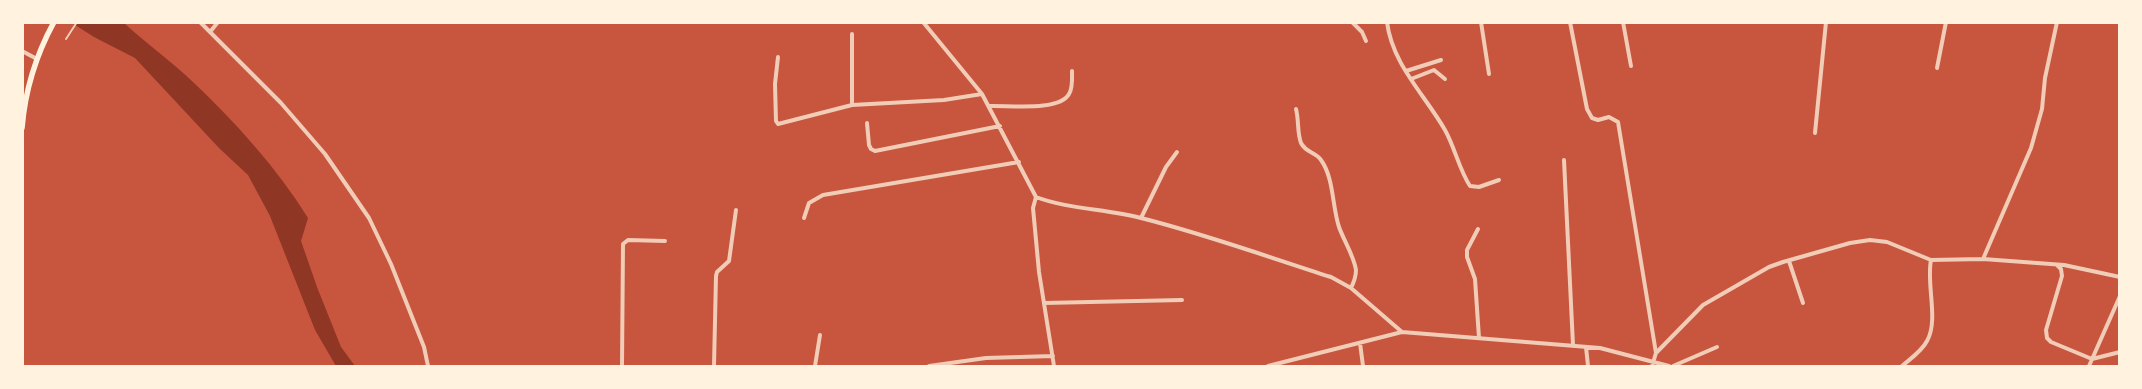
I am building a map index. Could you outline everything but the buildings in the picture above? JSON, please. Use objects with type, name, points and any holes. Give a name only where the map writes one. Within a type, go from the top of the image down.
[{"type":"main road","points":[[22,128],[28,90],[37,59],[54,22]]},
{"type":"street","points":[[200,22],[281,103],[325,154],[369,218],[391,264],[424,347],[428,366]]},
{"type":"street","points":[[210,32],[218,22]]},
{"type":"street","points":[[923,22],[982,94],[1036,197],[1033,208],[1044,303],[1054,366]]},
{"type":"street","points":[[1352,22],[1362,32],[1366,41]]},
{"type":"street","points":[[1388,22],[1399,59],[1444,129],[1470,186],[1479,187],[1499,180]]},
{"type":"street","points":[[1480,22],[1489,74]]},
{"type":"street","points":[[1570,22],[1587,109],[1592,118],[1598,120],[1609,117],[1618,122],[1656,352]]},
{"type":"street","points":[[1623,22],[1631,66]]},
{"type":"street","points":[[1815,133],[1826,22]]},
{"type":"street","points":[[1937,68],[1946,22]]},
{"type":"street","points":[[1983,259],[2031,148],[2042,109],[2045,78],[2057,22]]},
{"type":"street","points":[[852,34],[852,105]]},
{"type":"street","points":[[22,51],[37,59]]},
{"type":"street","points":[[778,57],[775,84],[776,121],[778,124],[852,105],[944,100],[982,94]]},
{"type":"street","points":[[1406,71],[1441,60]]},
{"type":"street","points":[[1411,79],[1434,70],[1445,79]]},
{"type":"street","points":[[989,106],[1014,107],[1060,103],[1070,94],[1072,71]]},
{"type":"street","points":[[1296,109],[1301,143],[1310,153],[1316,154],[1321,160],[1330,182],[1338,226],[1356,269],[1355,279],[1351,288]]},
{"type":"street","points":[[867,123],[868,145],[871,150],[875,151],[1000,126]]},
{"type":"street","points":[[1141,218],[1166,167],[1177,152]]},
{"type":"street","points":[[1564,160],[1573,346]]},
{"type":"street","points":[[804,218],[809,204],[823,195],[1019,162]]},
{"type":"street","points":[[1036,197],[1051,203],[1100,209],[1141,218],[1330,277],[1351,288],[1402,332]]},
{"type":"street","points":[[714,366],[716,276],[717,272],[728,261],[736,210]]},
{"type":"street","points":[[1478,229],[1467,250],[1467,257],[1476,279],[1479,338]]},
{"type":"street","points":[[622,366],[622,244],[628,240],[665,241]]},
{"type":"street","points":[[1652,366],[1656,352],[1703,305],[1769,267],[1850,243],[1870,240],[1887,242],[1931,260],[1983,259],[2057,264],[2120,277]]},
{"type":"street","points":[[1902,366],[1927,342],[1930,333],[1931,314],[1928,271],[1931,260]]},
{"type":"street","points":[[1788,261],[1804,303]]},
{"type":"street","points":[[2057,264],[2061,269],[2062,276],[2046,330],[2047,338],[2050,342],[2092,359],[2120,352]]},
{"type":"street","points":[[2089,366],[2120,296]]},
{"type":"street","points":[[1044,303],[1182,300]]},
{"type":"street","points":[[1268,366],[1402,332],[1600,348],[1671,366],[1717,347]]},
{"type":"street","points":[[815,366],[820,335]]},
{"type":"street","points":[[1360,343],[1363,366]]},
{"type":"street","points":[[1586,347],[1588,366]]},
{"type":"street","points":[[929,366],[986,358],[1053,356]]},
{"type":"lane","points":[[66,39],[77,22]]},
{"type":"shaded area","points":[[72,23],[124,23],[193,82],[240,130],[269,164],[308,218],[301,241],[341,347],[355,366],[336,366],[315,330],[270,216],[248,175],[219,148],[135,58],[94,37]]}]
